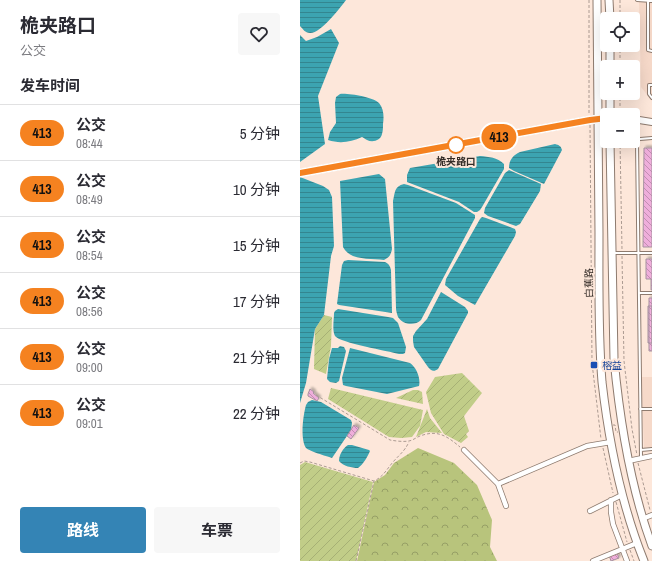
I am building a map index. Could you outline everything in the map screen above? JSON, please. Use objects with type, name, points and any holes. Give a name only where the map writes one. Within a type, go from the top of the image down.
[{"type":"main road","name":"白蕉路","points":[[597,0],[597,119],[602,381],[608,426],[618,480],[644,561]]},
{"type":"main road","points":[[610,0],[610,12]]},
{"type":"main road","points":[[610,148],[614,359],[617,395],[628,461],[642,519],[652,546]]},
{"type":"street","points":[[300,173],[600,119]]},
{"type":"street","points":[[640,120],[652,122]]},
{"type":"street","points":[[498,484],[587,446],[611,442]]},
{"type":"street","points":[[464,450],[498,484],[506,506]]},
{"type":"street","points":[[628,461],[652,456]]},
{"type":"street","points":[[590,510],[622,495]]},
{"type":"street","points":[[611,500],[613,524],[627,561]]},
{"type":"street","points":[[642,519],[652,515]]},
{"type":"street","points":[[593,561],[637,543]]},
{"type":"lane","points":[[637,0],[652,1]]},
{"type":"lane","points":[[648,0],[648,50],[652,51]]},
{"type":"lane","points":[[652,85],[649,85],[649,94],[652,98]]},
{"type":"lane","points":[[639,459],[641,450],[637,143],[640,139],[652,138]]},
{"type":"lane","points":[[611,252],[652,253]]},
{"type":"lane","points":[[639,294],[652,293]]},
{"type":"lane","points":[[640,409],[652,409]]},
{"type":"lane","points":[[641,450],[652,449]]},
{"type":"path","points":[[620,0],[620,12]]},
{"type":"path","points":[[620,148],[624,361],[632,429],[652,515]]},
{"type":"path","points":[[316,395],[390,440],[400,442],[409,441],[422,435],[443,435],[449,437],[464,450]]},
{"type":"path","points":[[600,427],[615,425],[616,432],[632,429]]},
{"type":"path","points":[[356,561],[374,481],[383,475],[405,450],[409,441]]},
{"type":"path","points":[[300,463],[304,461],[310,462],[374,481]]},
{"type":"shaded area","points":[[639,0],[652,0],[652,101],[641,87]]},
{"type":"shaded area","points":[[641,377],[652,377],[652,447],[644,448]]},
{"type":"green space","points":[[324,315],[332,317],[331,346],[326,374],[314,369],[315,329]]},
{"type":"green space","points":[[462,373],[482,393],[464,416],[469,431],[466,434],[468,437],[461,443],[444,434],[431,413],[426,392],[435,377]]},
{"type":"green space","points":[[331,388],[423,410],[420,426],[412,437],[389,437],[328,399]]},
{"type":"green space","points":[[413,390],[422,392],[423,404],[396,398]]},
{"type":"green space","points":[[427,409],[430,418],[442,433],[426,432],[416,437]]},
{"type":"green space","points":[[418,448],[454,463],[477,485],[492,520],[490,547],[497,561],[357,561],[374,482],[385,475],[394,463]]},
{"type":"green space","points":[[305,462],[373,482],[356,561],[300,561],[300,465]]},
{"type":"water","points":[[300,0],[346,0],[324,25],[314,32],[308,33],[305,32],[300,26]]},
{"type":"water","points":[[331,29],[339,43],[318,96],[325,144],[300,162],[300,35],[306,41]]},
{"type":"water","points":[[340,94],[360,96],[372,99],[379,103],[383,110],[383,132],[380,138],[372,141],[362,137],[345,142],[328,140],[330,132],[336,123],[335,103],[336,97]]},
{"type":"water","points":[[555,144],[560,146],[562,150],[544,184],[509,168],[513,156],[518,153]]},
{"type":"water","points":[[480,156],[499,160],[504,164],[504,169],[482,207],[477,212],[474,212],[459,202],[407,182],[407,175],[410,168]]},
{"type":"water","points":[[509,170],[541,184],[540,191],[520,224],[516,226],[488,216],[484,213],[485,208],[505,173]]},
{"type":"water","points":[[379,174],[385,179],[392,249],[388,258],[384,260],[355,257],[350,255],[343,247],[340,181]]},
{"type":"water","points":[[300,177],[329,190],[332,197],[334,246],[331,256],[324,315],[315,329],[306,383],[300,403]]},
{"type":"water","points":[[404,184],[456,203],[475,215],[475,218],[421,320],[412,324],[400,320],[396,309],[393,201],[398,186]]},
{"type":"water","points":[[482,217],[515,229],[516,232],[475,305],[458,296],[445,285],[446,279]]},
{"type":"water","points":[[344,261],[385,262],[390,266],[392,313],[337,304],[342,265]]},
{"type":"water","points":[[441,292],[465,307],[468,313],[438,369],[433,371],[428,367],[414,347],[413,336],[427,319]]},
{"type":"water","points":[[338,309],[393,318],[398,323],[406,347],[405,353],[399,354],[339,339],[335,336],[333,328],[334,313]]},
{"type":"water","points":[[340,346],[344,347],[346,351],[339,381],[336,383],[330,382],[327,379],[329,359],[332,348],[338,348]]},
{"type":"water","points":[[350,348],[410,363],[418,373],[419,386],[387,394],[343,385],[342,378]]},
{"type":"water","points":[[312,400],[321,402],[351,420],[351,430],[332,458],[306,448],[304,444],[304,415],[306,405]]},
{"type":"water","points":[[348,445],[370,451],[367,458],[358,468],[353,468],[339,461],[344,448]]},
{"type":"building","points":[[644,148],[652,148],[652,247],[643,247]]},
{"type":"building","points":[[646,259],[652,259],[652,290],[651,279],[646,279]]},
{"type":"building","points":[[649,298],[652,298],[652,351],[649,351]]},
{"type":"building","points":[[648,306],[652,306],[652,343],[648,343]]},
{"type":"building","points":[[310,389],[319,398],[317,401],[308,396]]},
{"type":"building","points":[[354,425],[359,428],[351,439],[347,436]]},
{"type":"building","points":[[617,553],[619,558],[611,561],[609,555]]},
{"type":"bus line","name":"413","points":[[300,173],[600,119]]},
{"type":"place","name":"桅夹路口","points":[[456,145]]},
{"type":"place","name":"榕益","points":[[594,365]]}]
